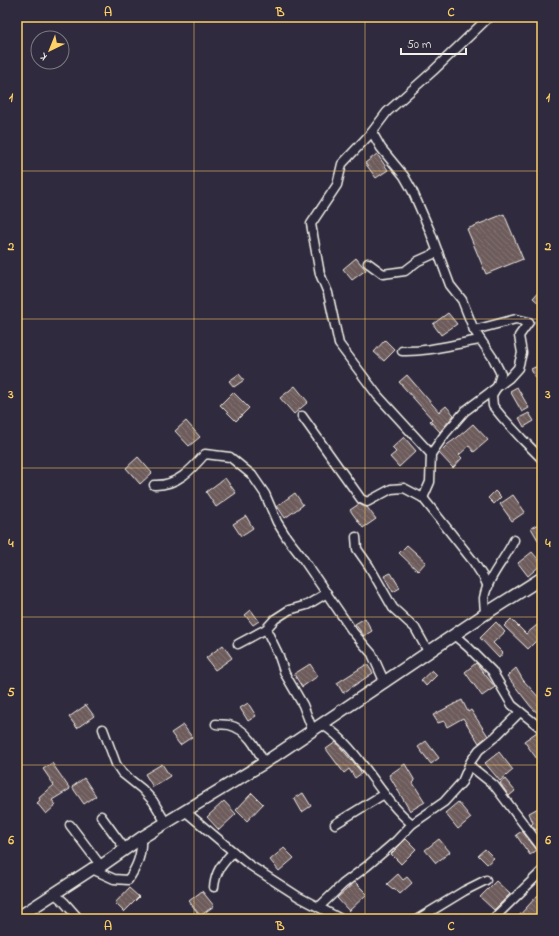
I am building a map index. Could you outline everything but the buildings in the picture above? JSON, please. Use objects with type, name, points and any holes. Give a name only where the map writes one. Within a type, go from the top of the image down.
[{"type":"main road","points":[[17,918],[141,838],[186,812],[264,763],[385,683],[485,614],[542,578]]},
{"type":"street","points":[[431,454],[378,396],[339,344],[328,293],[320,274],[311,224],[337,185],[342,164],[372,132],[387,112],[489,17]]},
{"type":"street","points":[[372,132],[381,148],[404,176],[412,190],[430,231],[450,285],[462,300],[474,330],[493,358],[501,374],[498,387],[492,395],[493,406],[542,459]]},
{"type":"street","points":[[368,263],[383,274],[405,271],[418,261],[438,252]]},
{"type":"street","points":[[423,498],[430,482],[431,454],[445,434],[465,411],[498,387],[518,368],[522,353],[519,336],[529,322],[516,319],[474,330]]},
{"type":"street","points":[[402,351],[436,348],[480,340]]},
{"type":"street","points":[[302,416],[361,500],[367,502],[391,489],[404,488],[423,498],[473,561],[488,587]]},
{"type":"street","points":[[154,484],[164,485],[181,477],[205,454],[230,457],[252,475],[265,494],[277,522],[353,632],[372,654],[385,683]]},
{"type":"street","points":[[356,537],[357,549],[369,566],[393,608],[415,628],[429,653]]},
{"type":"street","points":[[485,614],[484,599],[493,574],[508,552],[514,540]]},
{"type":"street","points":[[238,644],[266,629],[275,619],[289,610],[307,605],[327,593]]},
{"type":"street","points":[[266,629],[279,656],[285,674],[318,728],[334,731],[353,751],[384,794],[412,824]]},
{"type":"street","points":[[454,635],[492,672],[512,705],[542,729]]},
{"type":"street","points":[[319,907],[343,884],[396,841],[412,824],[444,802],[462,782],[469,765],[480,750],[520,712]]},
{"type":"street","points":[[216,724],[229,725],[239,729],[256,746],[264,763]]},
{"type":"street","points":[[103,729],[116,764],[122,773],[142,789],[153,801],[166,823]]},
{"type":"street","points":[[469,765],[494,785],[542,848]]},
{"type":"street","points":[[335,824],[384,794]]},
{"type":"street","points":[[186,812],[248,864],[299,897],[341,919]]},
{"type":"street","points":[[101,816],[125,849]]},
{"type":"street","points":[[70,826],[96,868],[114,879],[128,880],[135,871],[140,859],[141,838]]},
{"type":"street","points":[[214,887],[215,876],[223,863],[234,852]]},
{"type":"street","points":[[493,919],[542,871]]},
{"type":"street","points":[[418,919],[464,891],[486,880]]},
{"type":"street","points":[[55,894],[79,919]]}]
